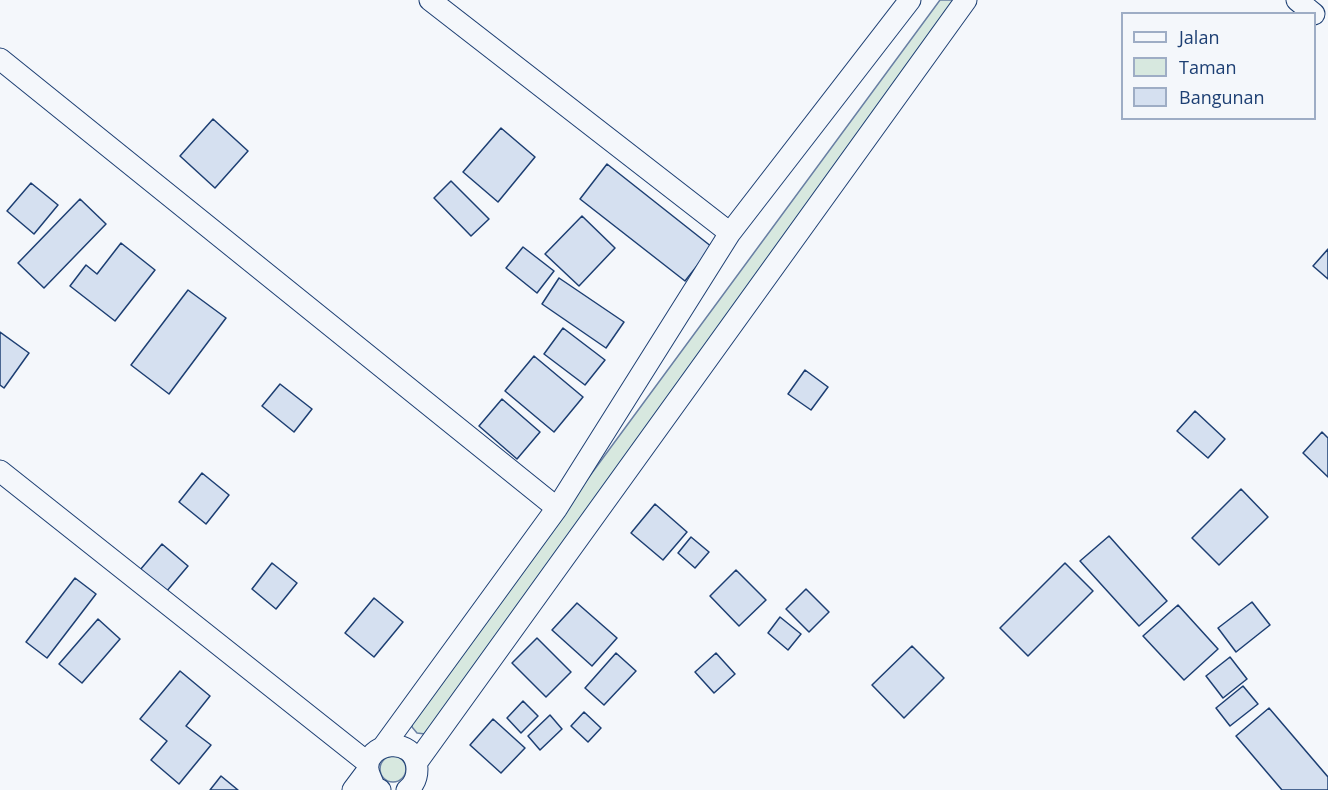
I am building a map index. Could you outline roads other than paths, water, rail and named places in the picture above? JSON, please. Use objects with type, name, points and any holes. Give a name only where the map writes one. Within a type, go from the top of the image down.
[{"type":"street","points":[[430,0],[730,233]]},
{"type":"street","points":[[353,790],[374,753],[383,747],[557,508],[730,233],[910,0]]},
{"type":"street","points":[[417,762],[966,0]]},
{"type":"street","points":[[1297,0],[1312,12]]},
{"type":"street","points":[[0,58],[557,508]]},
{"type":"street","points":[[0,471],[368,766],[375,788],[380,790]]},
{"type":"street","points":[[383,747],[393,745],[403,747],[411,753],[417,762],[417,776],[411,789]]}]
